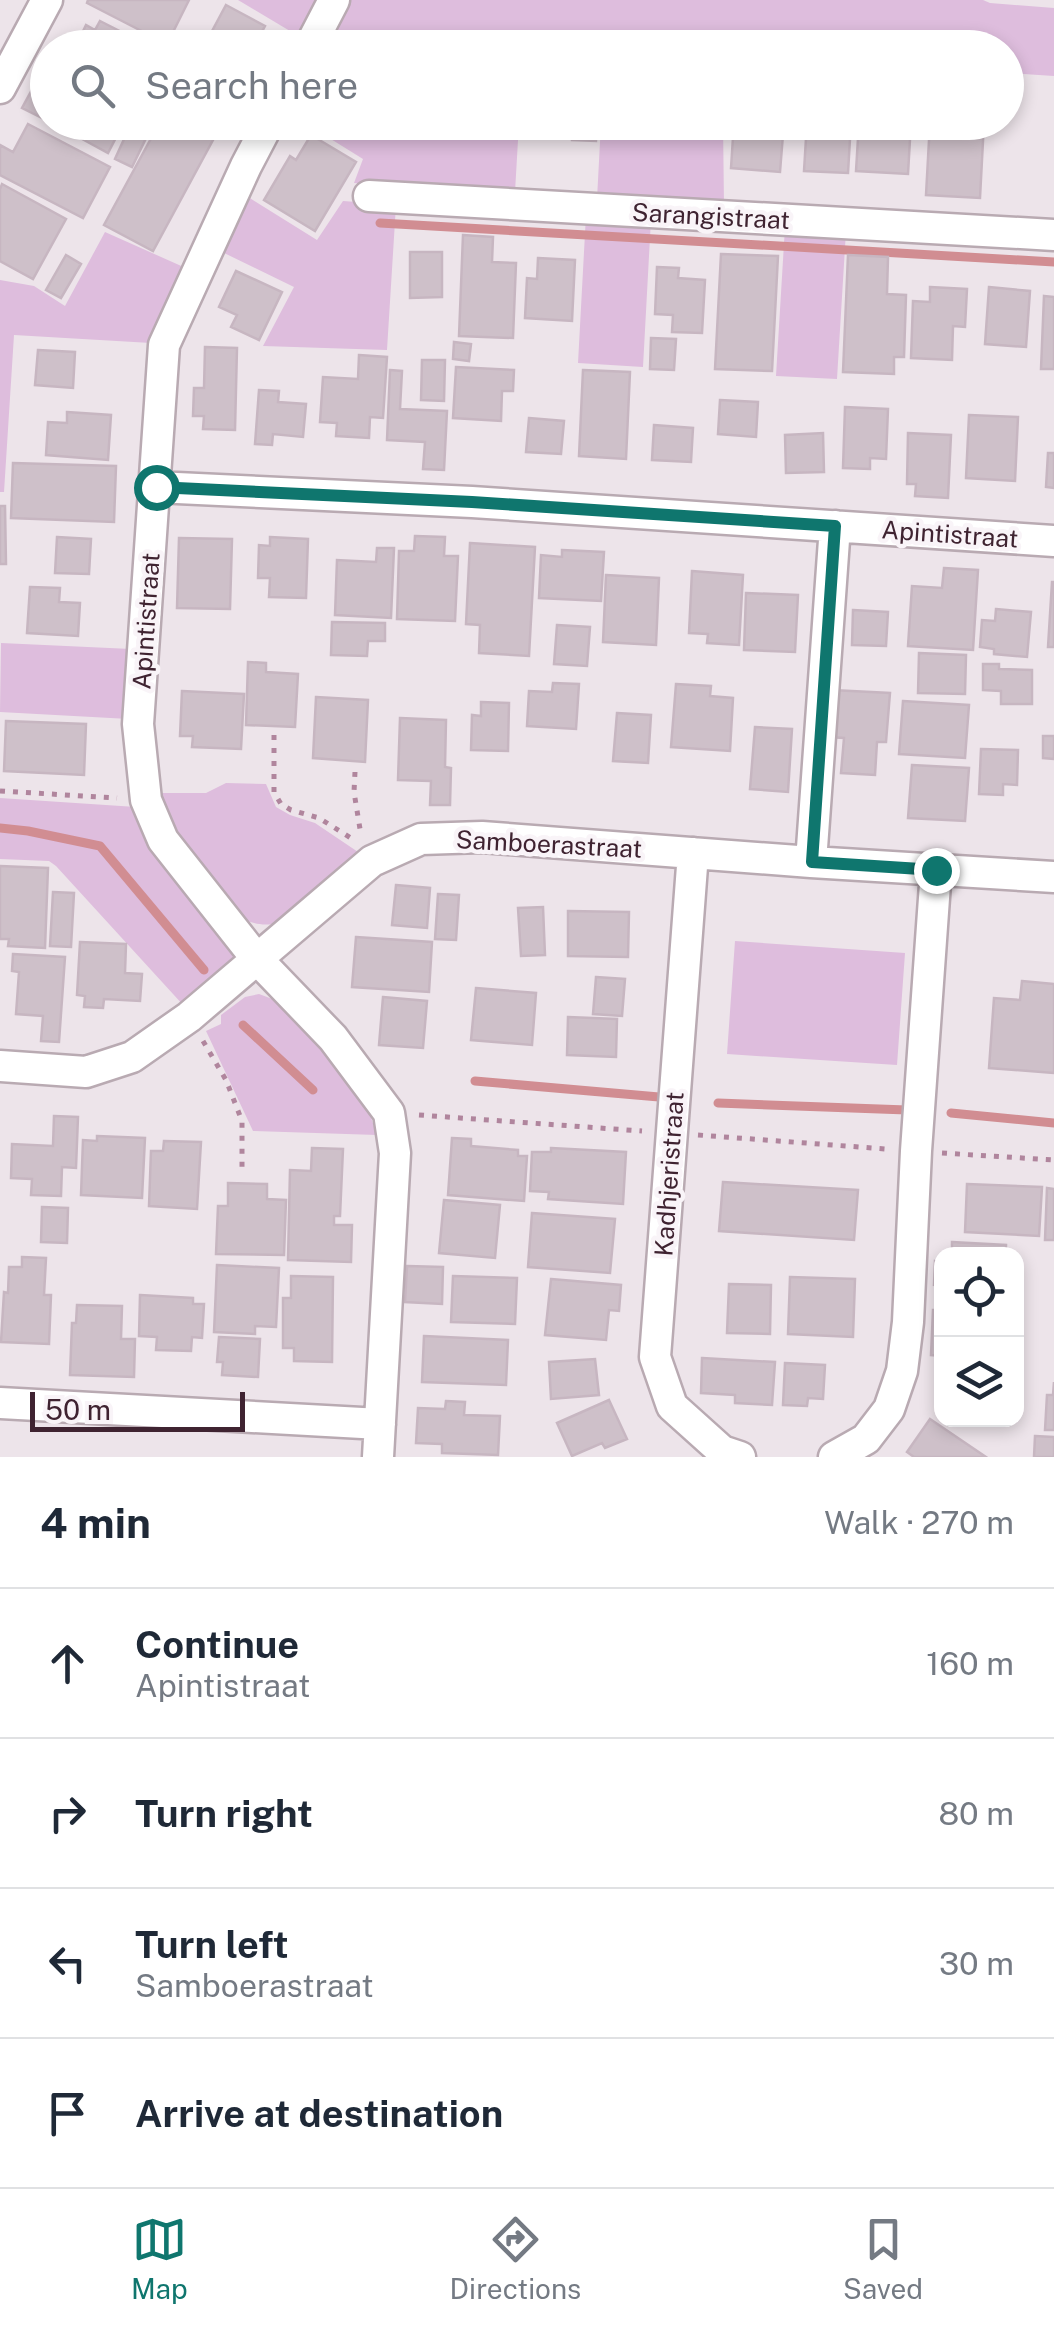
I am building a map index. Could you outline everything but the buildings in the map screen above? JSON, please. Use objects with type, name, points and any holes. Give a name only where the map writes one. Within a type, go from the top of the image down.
[{"type":"street","points":[[31,30],[47,0]]},
{"type":"street","points":[[318,30],[334,0]]},
{"type":"street","points":[[0,88],[30,32]]},
{"type":"street","points":[[156,487],[164,345],[260,140]]},
{"type":"street","name":"Sarangistraat","points":[[369,196],[1054,235]]},
{"type":"street","name":"Apintistraat","points":[[390,1113],[333,1038],[256,958],[163,840],[146,800],[138,724],[156,487],[491,503],[1054,541]]},
{"type":"street","points":[[812,862],[835,526]]},
{"type":"street","name":"Samboerastraat","points":[[0,1066],[86,1072],[132,1057],[189,1017],[372,862],[422,840],[482,836],[1054,877]]},
{"type":"street","name":"Kadhjeristraat","points":[[693,853],[655,1357],[672,1406],[722,1451],[740,1457]]},
{"type":"street","points":[[834,1457],[866,1439],[889,1409],[902,1371],[936,870]]},
{"type":"street","points":[[378,1457],[395,1154],[390,1113]]},
{"type":"street","points":[[0,1403],[380,1424]]},
{"type":"path","points":[[274,735],[274,792],[281,804],[319,818],[363,848],[354,772]]},
{"type":"path","points":[[0,791],[146,800]]},
{"type":"path","points":[[189,1017],[226,1080],[242,1120],[242,1172]]},
{"type":"path","points":[[390,1113],[1054,1160]]},
{"type":"shaded area","points":[[238,0],[325,0],[305,30],[288,30]]},
{"type":"shaded area","points":[[344,0],[983,0],[1054,8],[1054,76],[1024,74],[1024,30],[328,30]]},
{"type":"shaded area","points":[[332,140],[518,140],[515,192],[354,183],[363,159]]},
{"type":"shaded area","points":[[600,140],[723,140],[724,206],[597,199]]},
{"type":"shaded area","points":[[245,195],[317,240],[343,201],[396,205],[387,350],[263,346],[294,287],[220,251]]},
{"type":"shaded area","points":[[586,215],[651,219],[643,367],[578,363]]},
{"type":"shaded area","points":[[785,227],[846,231],[837,379],[776,376]]},
{"type":"shaded area","points":[[105,232],[188,269],[151,343],[14,335],[4,492],[0,492],[0,280],[34,286],[65,306]]},
{"type":"shaded area","points":[[1,643],[131,649],[129,719],[0,712]]},
{"type":"shaded area","points":[[226,783],[266,784],[276,807],[315,823],[361,854],[280,923],[255,923],[233,914],[159,807],[156,793],[206,793]]},
{"type":"shaded area","points":[[0,798],[136,807],[143,835],[230,945],[235,957],[233,968],[184,1006],[56,866],[49,861],[0,859]]},
{"type":"shaded area","points":[[735,941],[905,953],[897,1065],[727,1054]]},
{"type":"shaded area","points":[[259,994],[291,1011],[354,1081],[377,1135],[253,1131],[206,1031],[221,1024],[221,1015],[245,997]]},
{"type":"waterway","points":[[380,223],[1054,262]]},
{"type":"waterway","points":[[0,828],[100,846],[204,970]]},
{"type":"waterway","points":[[243,1025],[313,1090]]},
{"type":"waterway","points":[[475,1081],[659,1097]]},
{"type":"waterway","points":[[718,1103],[907,1110]]},
{"type":"waterway","points":[[951,1113],[1054,1123]]},
{"type":"route","points":[[156,487],[472,502],[835,526],[812,862],[936,870]]}]
